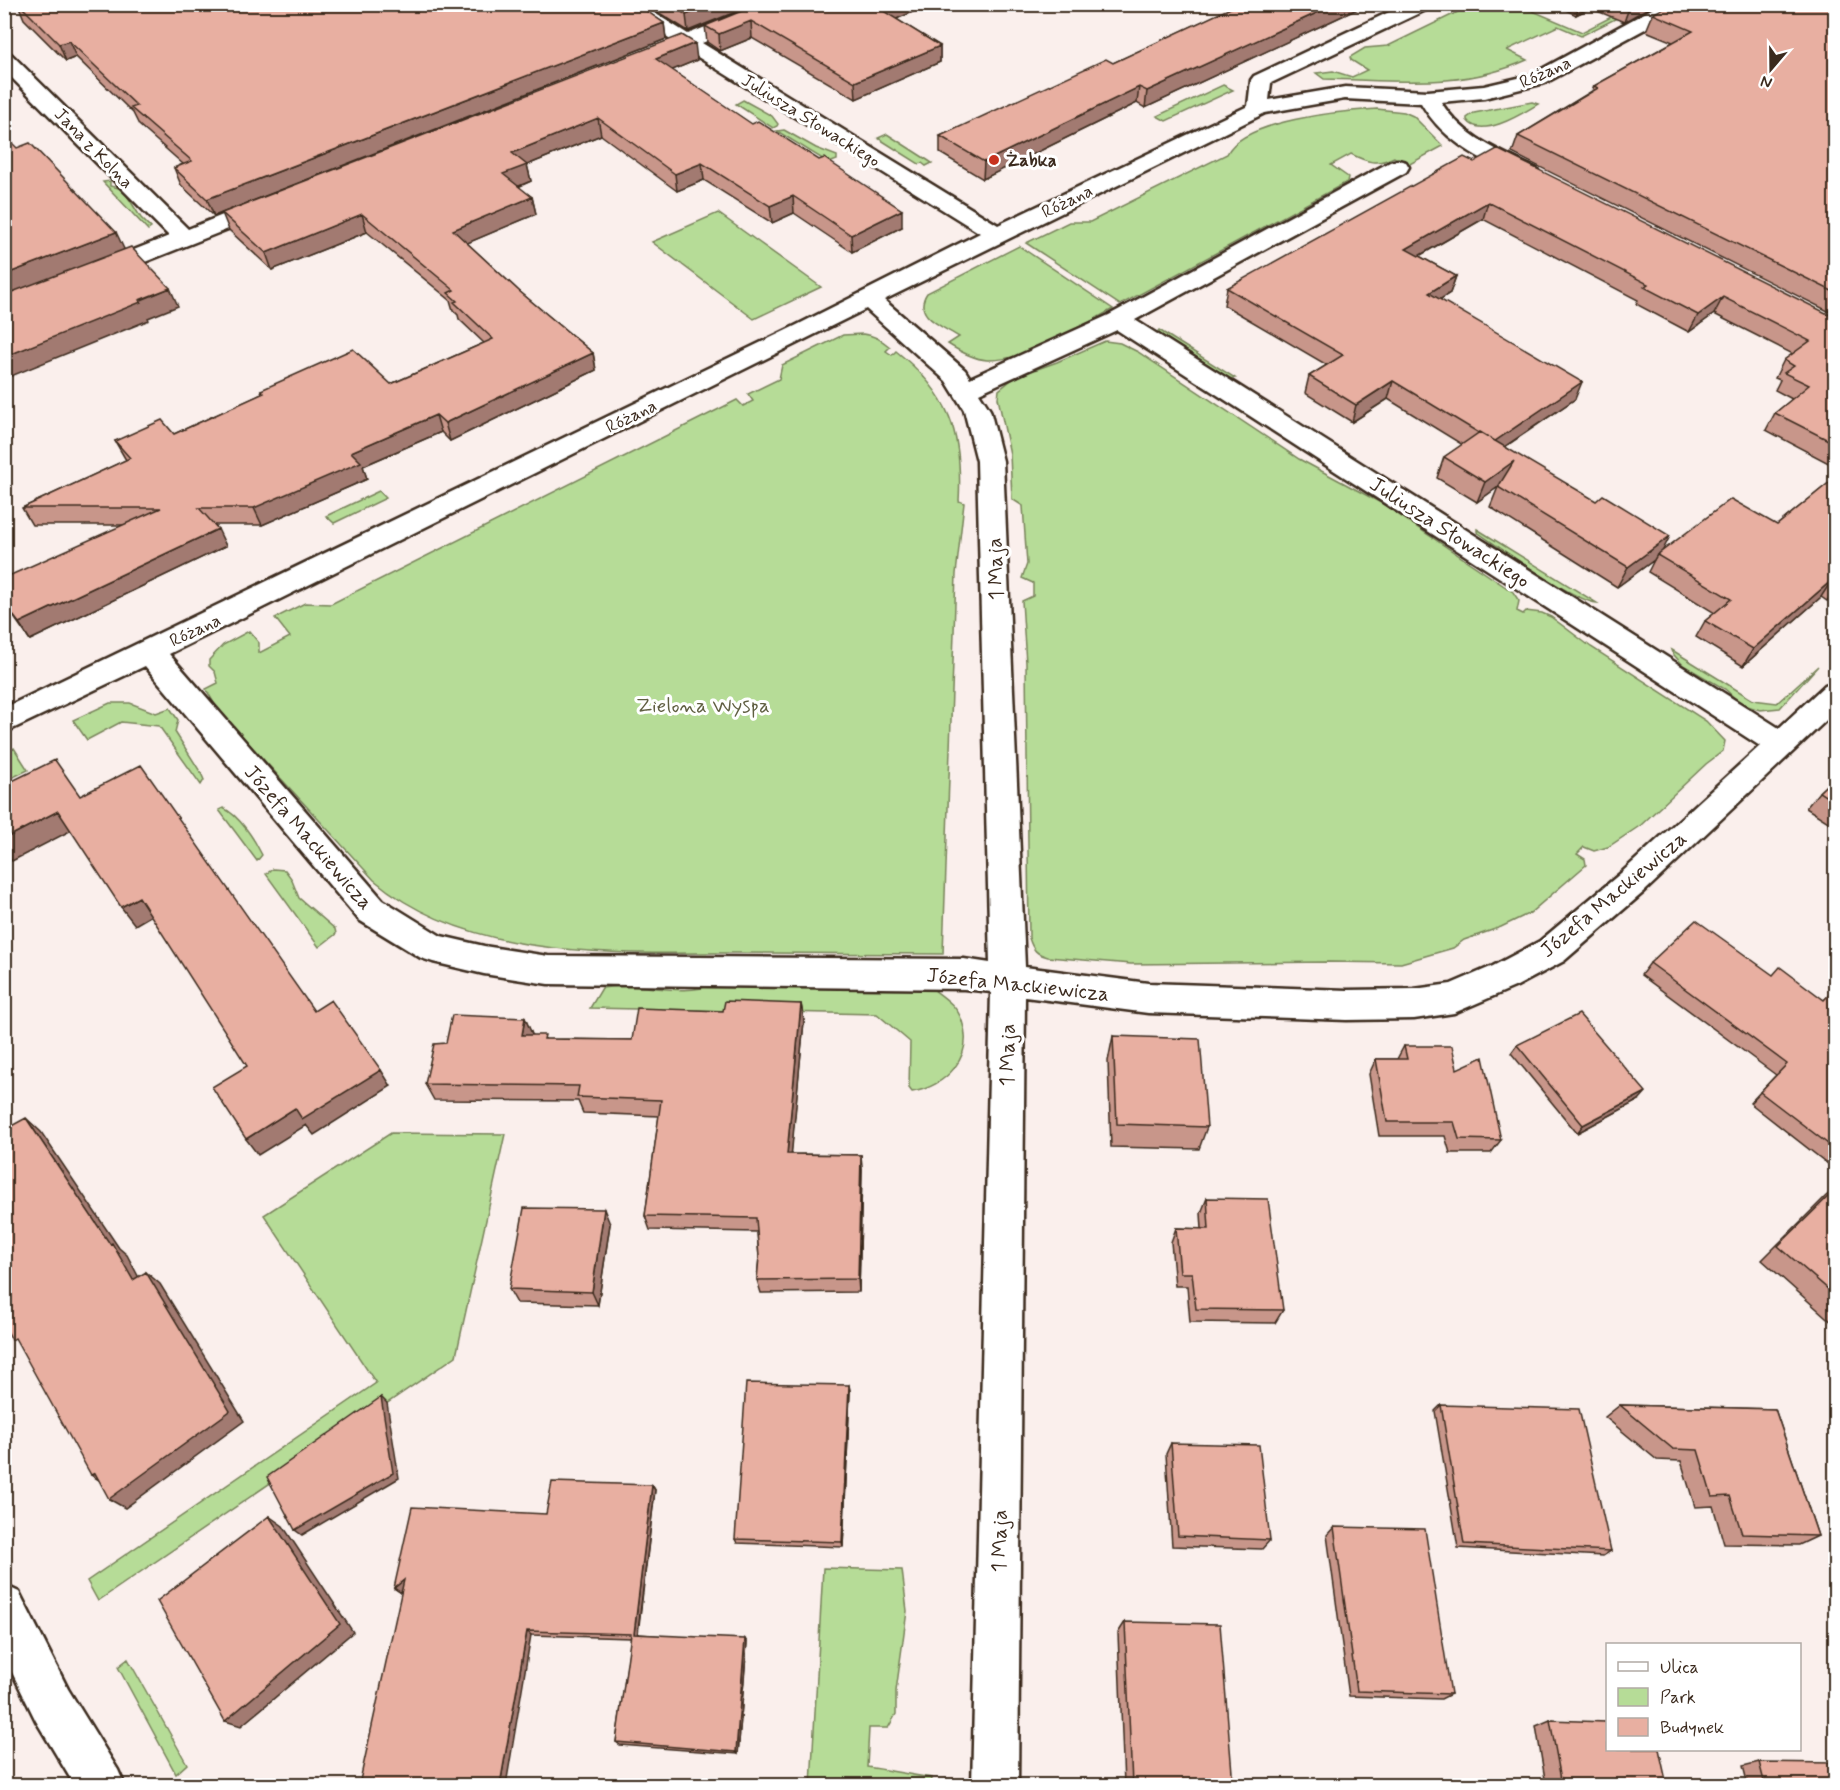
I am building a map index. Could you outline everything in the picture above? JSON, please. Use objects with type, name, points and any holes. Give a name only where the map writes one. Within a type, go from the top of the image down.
[{"type":"street","name":"Juliusza Słowackiego","points":[[626,4],[997,234]]},
{"type":"street","points":[[635,62],[781,4]]},
{"type":"street","points":[[1258,109],[1262,80],[1423,4]]},
{"type":"street","name":"Różana","points":[[4,722],[997,234],[1258,109],[1290,101],[1345,93],[1428,97],[1484,92],[1538,79],[1677,4]]},
{"type":"street","name":"Jana z Kolna","points":[[4,58],[184,238]]},
{"type":"street","points":[[1428,97],[1443,123],[1460,138],[1549,184]]},
{"type":"street","points":[[964,390],[1118,320],[1398,167]]},
{"type":"street","points":[[78,280],[283,200]]},
{"type":"street","name":"1 Maja","points":[[868,299],[956,376],[977,410],[990,461],[1008,980],[995,1785]]},
{"type":"street","name":"Juliusza Słowackiego","points":[[1118,320],[1781,744]]},
{"type":"street","name":"Józefa Mackiewicza","points":[[149,651],[371,910],[433,948],[484,960],[548,970],[964,974],[1148,998],[1347,1005],[1414,1004],[1454,998],[1505,976],[1552,951],[1633,882],[1836,693]]},
{"type":"street","points":[[4,1607],[52,1705],[102,1785]]},
{"type":"green space","points":[[1472,5],[1519,5],[1582,32],[1613,16],[1617,18],[1581,36],[1558,26],[1507,50],[1527,60],[1477,76],[1402,81],[1324,79],[1316,73],[1333,71],[1352,77],[1367,70],[1350,57],[1365,48],[1388,46]]},
{"type":"green space","points":[[1223,85],[1233,90],[1166,121],[1157,116]]},
{"type":"green space","points":[[743,100],[772,116],[777,126],[773,128],[736,104]]},
{"type":"green space","points":[[1532,102],[1538,104],[1513,118],[1492,126],[1473,125],[1467,120],[1474,113]]},
{"type":"green space","points":[[1377,109],[1404,112],[1413,116],[1443,146],[1408,165],[1394,157],[1372,162],[1351,154],[1331,165],[1348,177],[1347,182],[1120,305],[1026,243],[1069,222],[1090,222],[1227,154],[1237,142],[1272,125],[1318,115]]},
{"type":"green space","points":[[784,130],[816,148],[837,156],[837,160],[829,163],[777,131]]},
{"type":"green space","points":[[887,134],[932,163],[926,166],[919,164],[878,138]]},
{"type":"green space","points":[[110,181],[110,186],[123,189],[141,218],[151,228],[148,230],[103,182]]},
{"type":"green space","points":[[718,213],[821,287],[754,319],[652,242]]},
{"type":"green space","points":[[1019,246],[1113,309],[1052,342],[1003,359],[977,358],[948,344],[959,337],[937,324],[926,314],[923,301],[927,293]]},
{"type":"green space","points":[[1159,330],[1235,378],[1227,379],[1155,335]]},
{"type":"green space","name":"Zielona Wyspa","points":[[863,334],[884,342],[890,347],[886,351],[892,355],[896,351],[929,383],[941,399],[949,417],[958,455],[959,501],[964,503],[956,574],[943,954],[593,951],[545,947],[499,939],[454,926],[412,906],[374,880],[218,710],[206,689],[218,683],[215,672],[209,666],[209,660],[223,645],[249,631],[259,643],[259,653],[290,637],[275,618],[305,603],[331,604],[737,400],[743,406],[753,401],[748,394],[779,379],[782,365],[843,335]]},
{"type":"green space","points":[[1105,341],[1120,343],[1138,352],[1299,459],[1381,503],[1513,592],[1519,601],[1517,611],[1523,614],[1526,611],[1542,613],[1551,617],[1591,647],[1706,721],[1725,741],[1723,751],[1641,825],[1608,847],[1594,851],[1584,847],[1577,854],[1585,859],[1586,865],[1530,913],[1501,927],[1464,940],[1453,948],[1401,963],[1131,964],[1048,957],[1038,953],[1029,938],[1026,663],[1022,601],[1033,596],[1033,583],[1022,578],[1027,564],[1023,506],[1012,499],[1010,454],[998,398],[999,390],[1015,377]]},
{"type":"green space","points":[[379,491],[386,498],[334,523],[326,516]]},
{"type":"green space","points":[[1477,529],[1597,603],[1572,594],[1555,584],[1477,532]]},
{"type":"green space","points":[[1672,650],[1753,700],[1777,703],[1818,666],[1780,708],[1760,710],[1741,704],[1725,689],[1683,665]]},
{"type":"green space","points":[[110,703],[130,703],[156,713],[170,708],[178,720],[175,732],[204,780],[201,785],[159,726],[121,722],[87,740],[73,720]]},
{"type":"green space","points":[[14,748],[28,770],[5,781],[5,753]]},
{"type":"green space","points":[[223,808],[235,816],[251,835],[262,855],[257,861],[219,810]]},
{"type":"green space","points":[[273,869],[285,870],[299,898],[335,929],[336,934],[319,947],[266,874]]},
{"type":"green space","points":[[714,984],[930,987],[949,1002],[960,1015],[965,1034],[961,1058],[946,1077],[936,1084],[912,1092],[909,1088],[910,1042],[877,1014],[590,1008],[602,988],[630,986],[683,990]]},
{"type":"green space","points":[[391,1133],[505,1134],[456,1356],[98,1601],[87,1581],[376,1383],[264,1215]]},
{"type":"green space","points":[[823,1568],[902,1570],[907,1611],[896,1691],[896,1714],[888,1728],[869,1728],[867,1767],[932,1778],[931,1785],[811,1785]]},
{"type":"green space","points":[[128,1659],[187,1764],[176,1774],[118,1667]]},
{"type":"building","points":[[19,4],[636,4],[664,23],[207,199],[174,168],[192,161],[131,108],[137,106],[69,41],[59,44]]},
{"type":"building","points":[[670,4],[712,4],[686,15]]},
{"type":"building","points":[[759,4],[892,4],[880,9],[940,46],[855,82],[751,21],[719,34],[705,26]]},
{"type":"building","points":[[1239,4],[1336,4],[1147,91],[1139,87],[984,162],[940,136],[1106,59],[1113,63]]},
{"type":"building","points":[[1671,4],[1836,4],[1836,293],[1518,136],[1598,88],[1594,86],[1693,31],[1653,14]]},
{"type":"building","points":[[682,35],[695,43],[656,59],[752,124],[758,121],[819,160],[824,158],[902,210],[851,235],[793,196],[770,206],[702,163],[675,174],[598,118],[512,153],[527,165],[503,174],[532,197],[453,230],[519,291],[593,353],[445,423],[436,415],[351,452],[361,462],[254,508],[199,508],[218,529],[19,623],[4,603],[4,578],[161,508],[22,508],[130,458],[115,441],[162,420],[174,434],[264,393],[261,390],[353,349],[391,384],[493,339],[454,302],[457,301],[448,293],[454,290],[362,214],[266,253],[222,213]]},
{"type":"building","points":[[4,135],[17,148],[30,143],[116,232],[4,275]]},
{"type":"building","points":[[1497,149],[1836,318],[1836,444],[1775,413],[1809,385],[1784,373],[1794,366],[1784,360],[1810,341],[1723,297],[1698,315],[1644,287],[1648,284],[1488,202],[1406,249],[1456,276],[1429,293],[1582,382],[1495,441],[1393,381],[1356,405],[1309,376],[1343,355],[1227,288],[1464,157],[1474,162]]},
{"type":"building","points":[[131,247],[170,288],[4,357],[4,295]]},
{"type":"building","points":[[1480,432],[1596,501],[1603,495],[1670,536],[1628,567],[1498,487],[1514,461],[1485,482],[1444,457]]},
{"type":"building","points":[[1836,477],[1836,582],[1832,580],[1753,649],[1705,621],[1731,599],[1657,555],[1731,499],[1777,525]]},
{"type":"building","points":[[55,760],[80,796],[141,765],[314,1011],[331,1000],[381,1070],[302,1119],[295,1108],[246,1139],[212,1087],[247,1066],[139,897],[121,907],[58,811],[4,839],[4,785]]},
{"type":"building","points":[[1836,776],[1836,803],[1819,792]]},
{"type":"building","points":[[1696,920],[1773,975],[1780,967],[1824,1000],[1836,988],[1836,1150],[1760,1092],[1787,1064],[1650,963]]},
{"type":"building","points":[[725,1001],[801,1004],[787,1154],[861,1155],[858,1279],[757,1280],[759,1257],[756,1218],[645,1216],[661,1100],[577,1097],[579,1086],[425,1084],[434,1044],[446,1043],[452,1015],[525,1018],[522,1035],[545,1035],[544,1039],[632,1040],[637,1008],[723,1011]]},
{"type":"building","points":[[1579,1014],[1646,1092],[1583,1125],[1517,1045]]},
{"type":"building","points":[[1113,1036],[1200,1039],[1207,1127],[1117,1124]]},
{"type":"building","points":[[1404,1046],[1452,1046],[1457,1069],[1483,1057],[1501,1140],[1459,1139],[1454,1122],[1387,1122],[1376,1059],[1407,1059]]},
{"type":"building","points":[[26,1118],[110,1244],[112,1243],[133,1280],[146,1272],[230,1411],[109,1499],[95,1473],[91,1475],[15,1338],[12,1340],[4,1325],[4,1130]]},
{"type":"building","points":[[1836,1189],[1836,1296],[1778,1246]]},
{"type":"building","points":[[1207,1198],[1268,1199],[1283,1310],[1196,1309],[1192,1273],[1180,1273],[1176,1228],[1209,1229]]},
{"type":"building","points":[[524,1208],[604,1209],[592,1292],[509,1289]]},
{"type":"building","points":[[746,1383],[849,1385],[842,1542],[735,1539]]},
{"type":"building","points":[[381,1397],[393,1473],[295,1530],[267,1477]]},
{"type":"building","points":[[1441,1405],[1579,1409],[1611,1551],[1464,1544]]},
{"type":"building","points":[[1620,1405],[1775,1409],[1818,1536],[1742,1534],[1730,1496],[1712,1497],[1698,1450],[1673,1449]]},
{"type":"building","points":[[1171,1443],[1259,1445],[1270,1540],[1178,1536]]},
{"type":"building","points":[[552,1482],[652,1485],[634,1634],[745,1639],[736,1752],[616,1742],[631,1634],[527,1631],[500,1785],[359,1785],[404,1580],[394,1588],[412,1507],[546,1514]]},
{"type":"building","points":[[269,1516],[340,1624],[225,1721],[157,1601]]},
{"type":"building","points":[[1334,1527],[1425,1529],[1451,1694],[1357,1691]]},
{"type":"building","points":[[1125,1622],[1220,1624],[1233,1785],[1132,1785]]},
{"type":"building","points":[[1550,1720],[1606,1722],[1606,1751],[1659,1751],[1667,1785],[1562,1785]]},
{"type":"building","points":[[1759,1762],[1836,1763],[1836,1785],[1765,1785]]},
{"type":"place","name":"Żabka","points":[[994,160]]}]
